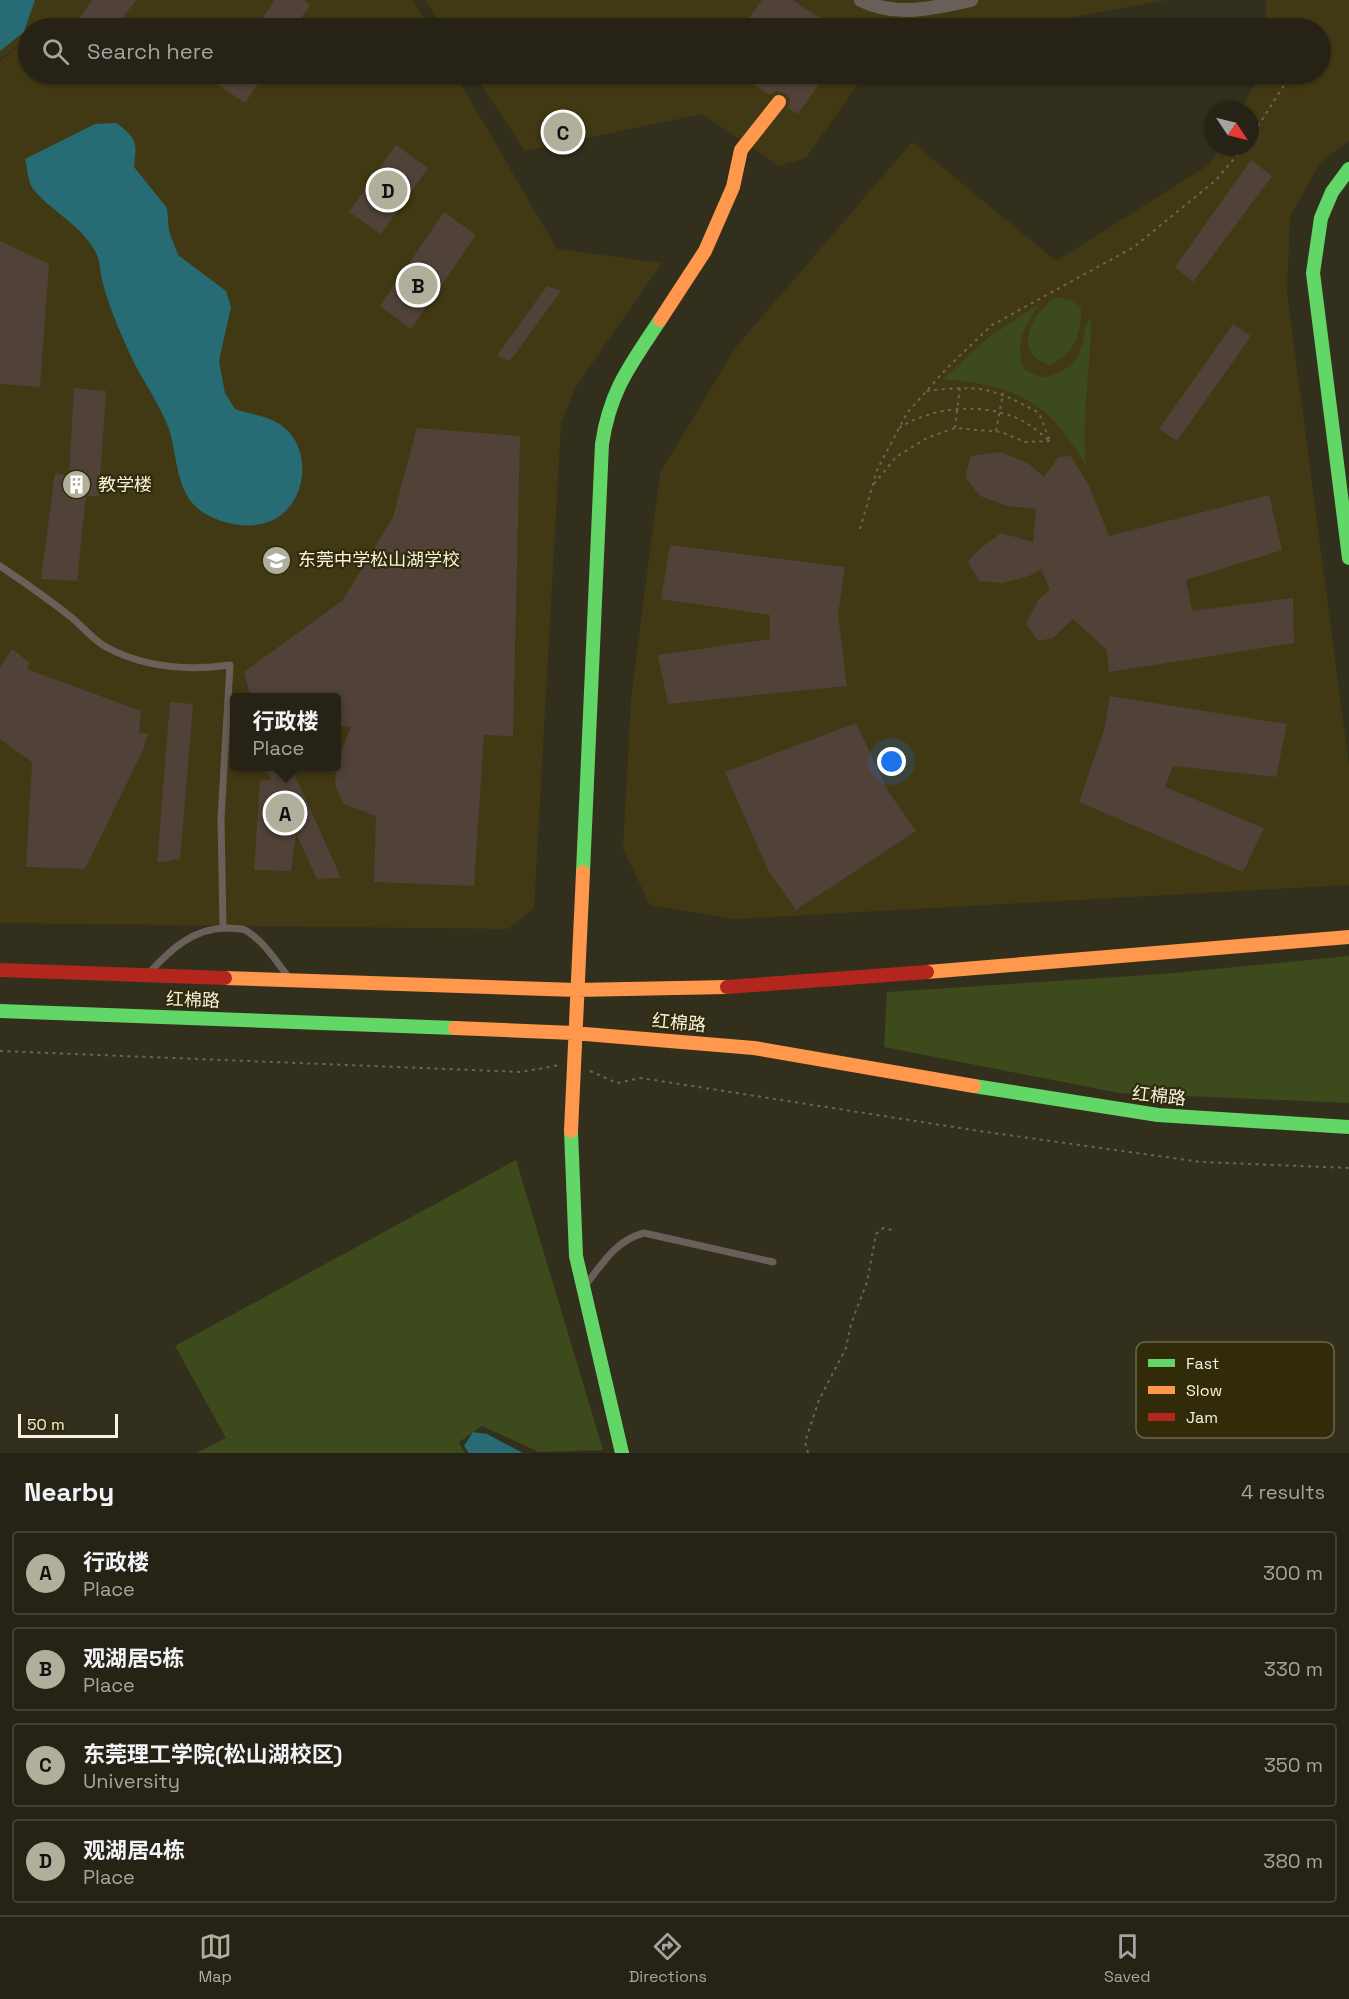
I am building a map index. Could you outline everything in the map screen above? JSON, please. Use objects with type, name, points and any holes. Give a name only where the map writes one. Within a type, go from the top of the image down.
[{"type":"main road","points":[[622,1453],[582,1290],[576,1256],[571,1133],[573,1033],[602,444],[606,419],[615,394],[638,350],[705,251],[733,187],[741,150],[779,102]]},
{"type":"main road","points":[[1349,169],[1331,193],[1321,216],[1314,244],[1313,273],[1349,558]]},
{"type":"main road","name":"红棉路","points":[[0,970],[576,990],[760,986],[1345,935]]},
{"type":"main road","name":"红棉路","points":[[0,1011],[573,1033],[754,1048],[1158,1115],[1349,1127]]},
{"type":"street","points":[[861,0],[873,6],[898,11],[932,9],[971,0]]},
{"type":"lane","points":[[0,566],[64,612],[103,646],[136,661],[170,668],[202,669],[230,665],[221,818],[223,928]]},
{"type":"lane","points":[[147,975],[167,954],[192,936],[223,928],[243,929],[265,946],[291,980]]},
{"type":"lane","points":[[582,1290],[611,1252],[629,1237],[644,1233],[773,1262]]},
{"type":"path","points":[[1259,125],[1285,84]]},
{"type":"path","points":[[860,529],[877,470],[907,413],[992,325],[1134,247],[1216,180],[1237,156]]},
{"type":"path","points":[[926,391],[960,387],[1003,393],[1039,413],[1050,441]]},
{"type":"path","points":[[955,428],[960,387]]},
{"type":"path","points":[[996,431],[1003,393]]},
{"type":"path","points":[[899,429],[930,413],[956,408],[1000,414],[1028,423],[1050,441]]},
{"type":"path","points":[[873,484],[896,457],[927,438],[955,428],[996,431],[1025,442],[1050,441]]},
{"type":"path","points":[[0,1051],[521,1072],[572,1063],[617,1083],[641,1078],[980,1131],[1201,1162],[1349,1168]]},
{"type":"path","points":[[808,1453],[805,1442],[819,1400],[846,1348],[851,1324],[867,1282],[876,1234],[883,1228],[892,1230]]},
{"type":"shaded area","name":"东莞中学松山湖学校","points":[[0,0],[413,0],[423,18],[18,18],[18,46],[0,59]]},
{"type":"shaded area","points":[[425,0],[1167,0],[1067,18],[437,18]]},
{"type":"shaded area","points":[[1266,0],[1349,0],[1349,141],[1320,163],[1290,217],[1287,292],[1349,766],[1349,885],[734,919],[650,905],[623,849],[631,699],[660,473],[736,347],[912,142],[1056,261],[1210,164],[1215,156],[1259,156],[1259,102],[1245,102],[1255,84],[1331,84],[1331,18],[1266,18]]},
{"type":"shaded area","name":"东莞中学松山湖学校","points":[[18,46],[18,84],[461,84],[557,249],[662,263],[575,388],[561,423],[534,908],[508,929],[0,923],[0,61]]},
{"type":"shaded area","points":[[481,84],[858,84],[806,158],[779,166],[702,114],[525,151]]},
{"type":"green space","points":[[1057,297],[1071,300],[1081,309],[1080,328],[1070,350],[1058,361],[1049,365],[1037,359],[1031,351],[1028,342],[1029,332],[1040,312]]},
{"type":"green space","points":[[1039,304],[1025,327],[1020,350],[1024,369],[1042,378],[1058,373],[1075,360],[1082,346],[1086,325],[1091,319],[1085,411],[1086,466],[1058,426],[1044,411],[1028,400],[991,386],[943,379],[988,338]]},
{"type":"green space","points":[[1349,956],[1349,1103],[1119,1093],[884,1047],[887,992],[1163,974]]},
{"type":"green space","points":[[516,1160],[603,1450],[539,1452],[482,1426],[459,1442],[465,1453],[196,1453],[226,1438],[175,1346]]},
{"type":"water","points":[[0,0],[35,0],[29,18],[18,18],[18,37],[0,51]]},
{"type":"water","points":[[117,123],[129,133],[134,142],[134,167],[167,208],[169,231],[178,255],[226,291],[231,307],[219,361],[225,393],[235,409],[268,419],[286,429],[300,451],[302,477],[299,489],[285,511],[265,523],[241,525],[217,520],[206,514],[189,499],[179,474],[169,429],[118,326],[104,289],[96,253],[83,235],[33,189],[30,182],[25,159],[95,124]]},
{"type":"water","points":[[473,1432],[487,1434],[523,1453],[469,1453],[464,1446]]},
{"type":"building","points":[[92,0],[136,0],[122,18],[79,18]]},
{"type":"building","points":[[275,0],[304,0],[310,5],[301,18],[263,18]]},
{"type":"building","points":[[762,0],[793,0],[820,18],[749,18]]},
{"type":"building","points":[[219,84],[258,84],[245,103]]},
{"type":"building","points":[[753,84],[819,84],[798,114],[788,108],[790,98],[785,93],[775,91],[770,95]]},
{"type":"building","points":[[396,145],[428,168],[381,234],[349,212]]},
{"type":"building","points":[[1251,160],[1272,176],[1193,282],[1175,267]]},
{"type":"building","points":[[444,212],[476,235],[411,329],[380,306]]},
{"type":"building","points":[[0,241],[49,264],[40,387],[0,384]]},
{"type":"building","points":[[547,286],[561,291],[510,361],[497,356]]},
{"type":"building","points":[[1233,324],[1251,336],[1177,441],[1159,429]]},
{"type":"building","name":"教学楼","points":[[74,388],[106,391],[99,496],[86,496],[77,581],[41,579],[55,474],[69,475]]},
{"type":"building","points":[[417,428],[520,436],[513,736],[484,735],[474,886],[374,882],[376,816],[344,804],[335,785],[336,771],[341,771],[341,752],[351,727],[341,726],[341,693],[250,693],[244,672],[343,600],[393,517]]},
{"type":"building","points":[[1000,452],[1028,463],[1044,477],[1059,457],[1071,456],[1089,486],[1109,536],[1269,495],[1282,550],[1186,580],[1192,611],[1293,598],[1294,643],[1109,672],[1107,650],[1073,619],[1053,638],[1038,641],[1026,624],[1039,599],[1050,590],[1041,569],[1029,576],[1003,583],[979,581],[968,562],[981,548],[1001,533],[1033,542],[1036,509],[1008,506],[980,496],[965,477],[971,456]]},
{"type":"building","points":[[670,545],[845,567],[838,615],[847,686],[668,704],[658,655],[770,639],[770,615],[661,599]]},
{"type":"building","points":[[12,649],[30,663],[27,669],[141,711],[139,732],[148,734],[144,748],[85,869],[26,867],[32,762],[0,739],[0,667]]},
{"type":"building","points":[[1110,696],[1287,724],[1276,777],[1173,766],[1165,787],[1264,828],[1243,872],[1079,802],[1104,730]]},
{"type":"building","points":[[170,702],[193,704],[180,859],[157,863]]},
{"type":"building","points":[[856,723],[888,791],[916,831],[796,910],[768,870],[725,772]]},
{"type":"building","points":[[267,771],[293,771],[341,878],[317,879],[296,833],[291,871],[254,870],[260,781],[271,780]]},
{"type":"traffic: fast","points":[[1349,169],[1332,192],[1321,218],[1313,273],[1349,558]]},
{"type":"traffic: fast","points":[[583,872],[602,444],[610,408],[623,378],[660,320]]},
{"type":"traffic: fast","points":[[0,1011],[455,1028]]},
{"type":"traffic: fast","points":[[974,1086],[1158,1115],[1349,1127]]},
{"type":"traffic: fast","points":[[571,1131],[576,1256],[622,1453]]},
{"type":"traffic: slow","points":[[660,320],[705,251],[733,187],[741,150],[779,102]]},
{"type":"traffic: slow","points":[[571,1131],[583,872]]},
{"type":"traffic: slow","points":[[927,972],[1349,937]]},
{"type":"traffic: slow","points":[[225,978],[576,990],[727,987]]},
{"type":"traffic: slow","points":[[455,1028],[573,1033],[754,1048],[974,1086]]},
{"type":"traffic: jam","points":[[0,970],[225,978]]},
{"type":"traffic: jam","points":[[727,987],[927,972]]},
{"type":"place","name":"东莞理工学院(松山湖校区)","points":[[563,132]]},
{"type":"place","name":"观湖居4栋","points":[[388,190]]},
{"type":"place","name":"观湖居5栋","points":[[418,285]]},
{"type":"place","name":"教学楼","points":[[77,485]]},
{"type":"place","name":"东莞中学松山湖学校","points":[[277,560]]},
{"type":"place","name":"行政楼","points":[[285,813]]}]
